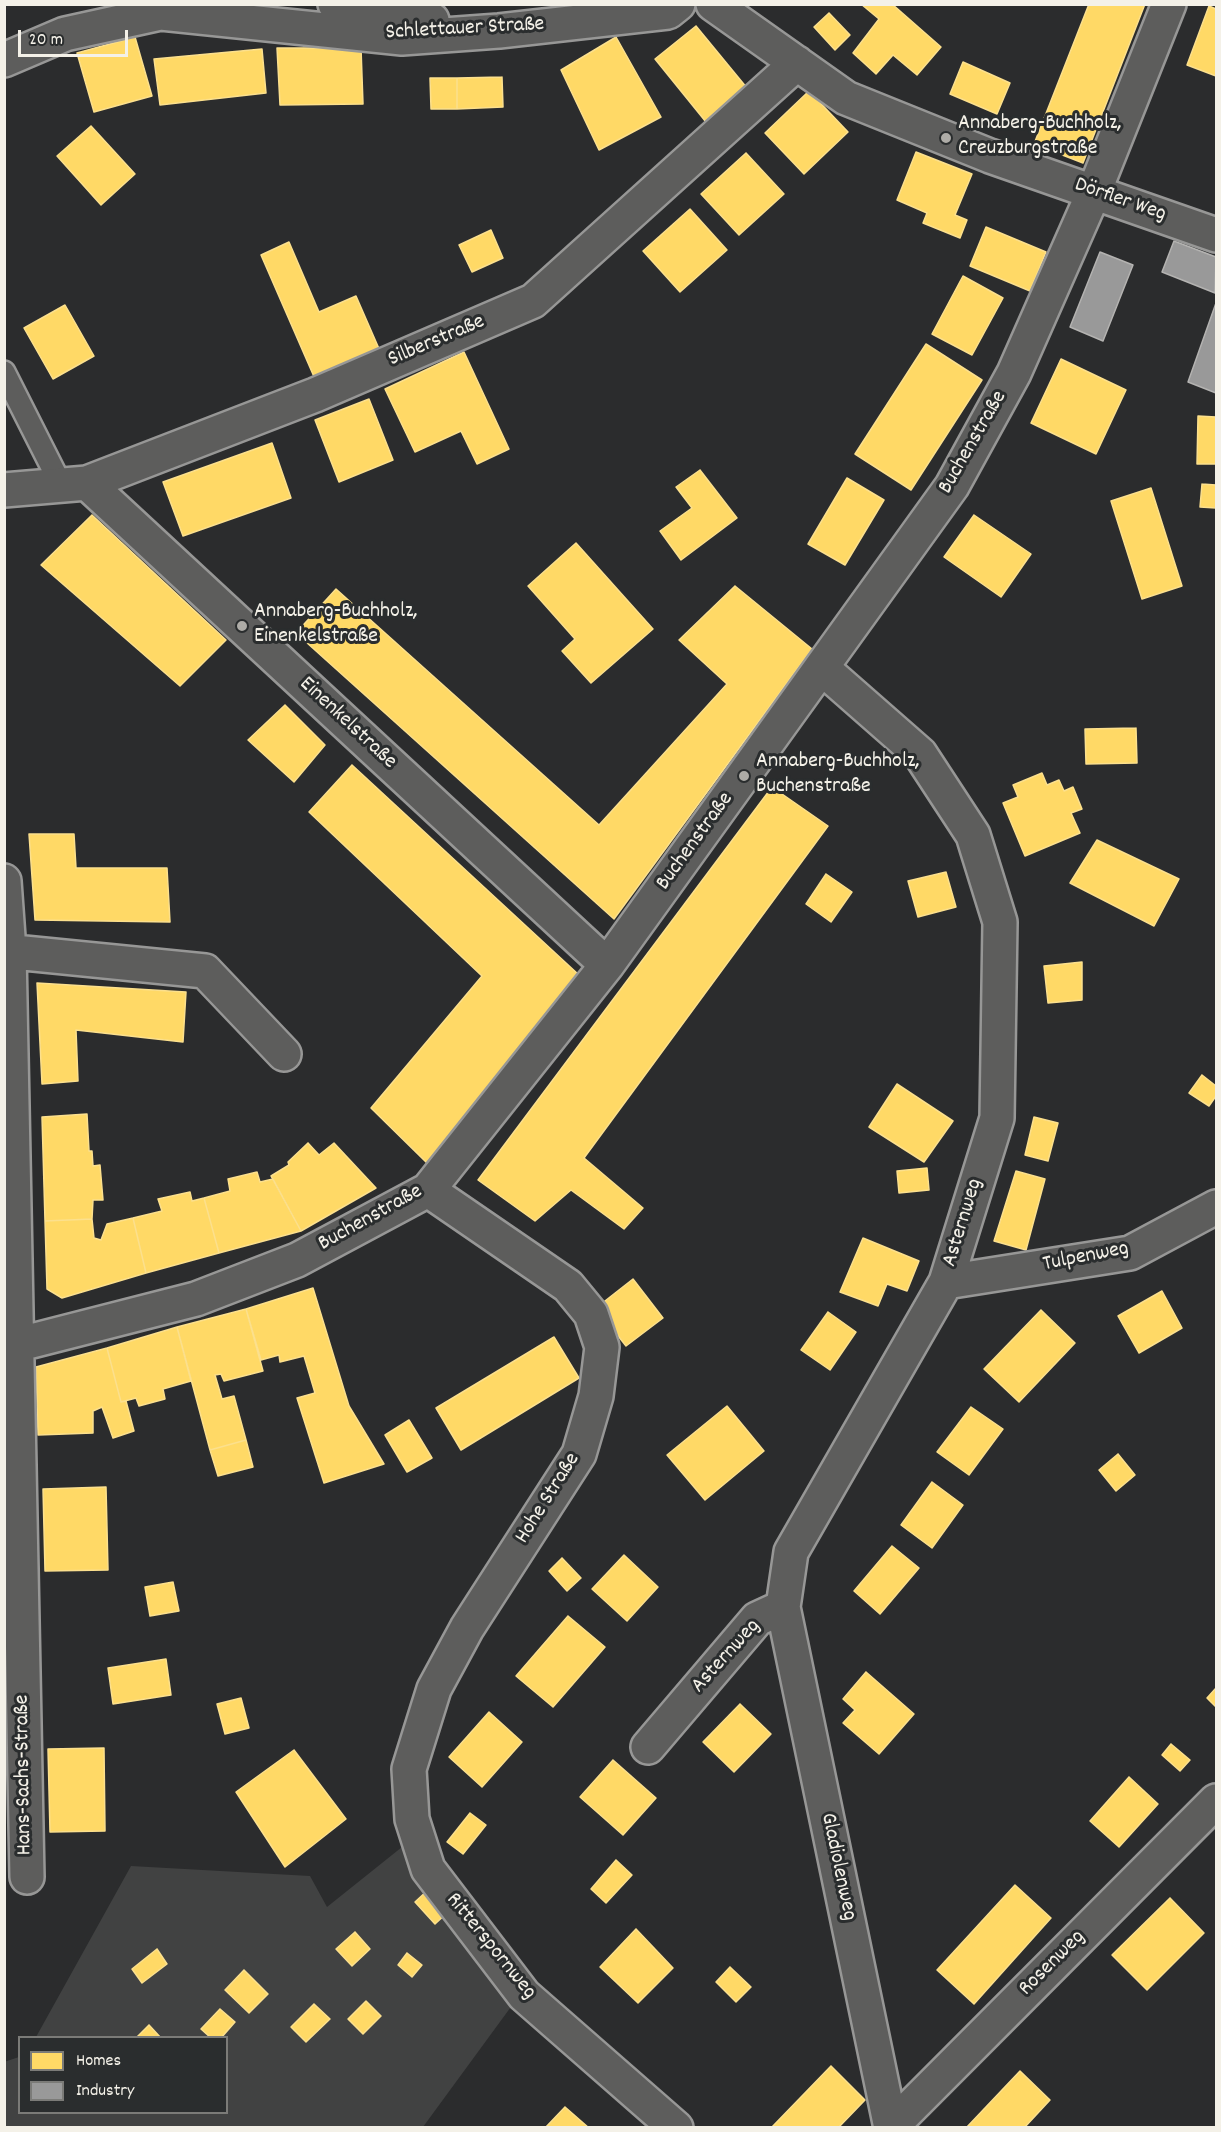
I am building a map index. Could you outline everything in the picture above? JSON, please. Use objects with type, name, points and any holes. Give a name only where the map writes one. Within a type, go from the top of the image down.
[{"type":"street","points":[[335,4],[498,31]]},
{"type":"street","name":"Schlettauer Straße","points":[[4,60],[65,34],[161,13],[402,38],[498,31],[668,12],[678,4]]},
{"type":"street","name":"Buchenstraße","points":[[10,1347],[196,1299],[297,1260],[428,1190],[607,965],[952,486],[1014,373],[1094,192],[1169,4]]},
{"type":"street","name":"Dörfler Weg","points":[[733,9],[797,63],[846,98],[990,156],[1216,235]]},
{"type":"street","name":"Silberstraße","points":[[4,490],[74,484],[315,395],[533,301],[797,63]]},
{"type":"street","name":"Einenkelstraße","points":[[74,484],[607,965]]},
{"type":"street","name":"Asternweg","points":[[648,1747],[758,1619],[783,1607],[791,1552],[946,1282],[997,1118],[1000,922],[973,835],[920,754],[822,668]]},
{"type":"street","name":"Hans-Sachs-Straße","points":[[4,881],[7,951],[10,1347],[27,1877]]},
{"type":"street","points":[[7,951],[205,971],[284,1054]]},
{"type":"street","name":"Hohe Straße","points":[[412,1818],[409,1769],[434,1689],[467,1628],[579,1454],[596,1396],[602,1347],[591,1314],[568,1286],[428,1190]]},
{"type":"street","name":"Tulpenweg","points":[[946,1282],[1130,1253],[1216,1207]]},
{"type":"street","name":"Gladiolenweg","points":[[783,1607],[891,2127]]},
{"type":"street","name":"Rosenweg","points":[[891,2127],[1216,1801]]},
{"type":"street","name":"Ritterspornweg","points":[[412,1818],[428,1869],[524,1995],[676,2127]]},
{"type":"lane","points":[[4,372],[74,484]]},
{"type":"shaded area","points":[[407,1843],[516,2000],[423,2127],[5,2127],[4,2062],[18,2057],[18,2114],[228,2114],[228,2036],[37,2036],[131,1866],[310,1876],[327,1907]]},
{"type":"building: Homes","points":[[861,4],[892,4],[941,47],[917,75],[893,55],[876,74],[853,53],[879,19]]},
{"type":"building: Homes","points":[[1089,4],[1145,4],[1083,163],[1034,144]]},
{"type":"building: Homes","points":[[1209,6],[1216,9],[1216,76],[1187,65]]},
{"type":"building: Homes","points":[[829,13],[850,35],[835,50],[814,27]]},
{"type":"building: Homes","points":[[696,26],[747,88],[706,122],[655,59]]},
{"type":"building: Homes","points":[[135,37],[152,96],[94,112],[77,53]]},
{"type":"building: Homes","points":[[616,37],[661,117],[599,150],[561,70]]},
{"type":"building: Homes","points":[[277,48],[361,48],[363,104],[280,105]]},
{"type":"building: Homes","points":[[262,49],[266,93],[160,105],[154,59]]},
{"type":"building: Homes","points":[[963,62],[1010,83],[997,114],[950,94]]},
{"type":"building: Homes","points":[[502,77],[503,107],[457,109],[457,78]]},
{"type":"building: Homes","points":[[430,78],[457,78],[457,109],[431,109]]},
{"type":"building: Homes","points":[[809,91],[848,132],[804,174],[765,133]]},
{"type":"building: Homes","points":[[91,126],[135,174],[101,205],[57,156]]},
{"type":"building: Homes","points":[[916,152],[972,174],[955,215],[967,220],[960,238],[923,223],[927,213],[897,200]]},
{"type":"building: Homes","points":[[746,153],[784,194],[739,235],[701,194]]},
{"type":"building: Homes","points":[[690,209],[727,250],[680,292],[643,251]]},
{"type":"building: Homes","points":[[986,227],[1046,252],[1030,291],[970,266]]},
{"type":"building: Homes","points":[[491,230],[503,258],[472,272],[459,245]]},
{"type":"building: Homes","points":[[289,242],[319,312],[356,296],[380,351],[315,379],[261,255]]},
{"type":"building: Homes","points":[[963,276],[1003,298],[972,355],[932,334]]},
{"type":"building: Homes","points":[[65,305],[94,356],[53,379],[24,328]]},
{"type":"building: Homes","points":[[926,344],[982,380],[911,490],[855,454]]},
{"type":"building: Homes","points":[[464,352],[509,449],[477,464],[461,431],[415,452],[385,389]]},
{"type":"building: Homes","points":[[1061,359],[1126,390],[1096,454],[1031,423]]},
{"type":"building: Homes","points":[[369,399],[393,460],[339,482],[315,420]]},
{"type":"building: Homes","points":[[1198,416],[1216,417],[1216,464],[1197,464]]},
{"type":"building: Homes","points":[[272,443],[291,498],[183,536],[163,482]]},
{"type":"building: Homes","points":[[700,470],[737,518],[681,560],[660,531],[692,508],[676,487]]},
{"type":"building: Homes","points":[[847,478],[884,500],[845,565],[808,544]]},
{"type":"building: Homes","points":[[1202,484],[1216,485],[1216,508],[1200,507]]},
{"type":"building: Homes","points":[[1151,488],[1182,586],[1142,599],[1111,501]]},
{"type":"building: Homes","points":[[92,515],[226,640],[180,686],[41,565]]},
{"type":"building: Homes","points":[[974,515],[1031,554],[1001,597],[944,557]]},
{"type":"building: Homes","points":[[576,543],[653,629],[591,683],[562,651],[575,639],[528,586]]},
{"type":"building: Homes","points":[[735,586],[812,649],[614,919],[296,633],[336,589],[599,825],[727,684],[679,640]]},
{"type":"building: Homes","points":[[285,705],[325,745],[294,782],[248,740]]},
{"type":"building: Homes","points":[[1136,728],[1137,763],[1086,764],[1085,729]]},
{"type":"building: Homes","points":[[352,765],[579,975],[428,1164],[371,1108],[482,976],[309,812]]},
{"type":"building: Homes","points":[[1042,773],[1047,785],[1059,780],[1064,791],[1073,787],[1082,809],[1071,813],[1080,833],[1025,856],[1003,803],[1018,797],[1013,785]]},
{"type":"building: Homes","points":[[772,787],[828,826],[584,1158],[643,1208],[624,1229],[571,1190],[535,1221],[478,1180]]},
{"type":"building: Homes","points":[[29,834],[74,834],[76,868],[167,868],[170,922],[35,920]]},
{"type":"building: Homes","points":[[1097,840],[1179,879],[1154,926],[1070,883]]},
{"type":"building: Homes","points":[[946,872],[956,907],[918,917],[908,881]]},
{"type":"building: Homes","points":[[826,874],[852,892],[831,922],[806,904]]},
{"type":"building: Homes","points":[[1082,962],[1082,1000],[1048,1003],[1044,966]]},
{"type":"building: Homes","points":[[37,983],[186,992],[183,1042],[76,1030],[78,1081],[42,1084]]},
{"type":"building: Homes","points":[[1202,1075],[1216,1086],[1216,1096],[1209,1106],[1189,1093]]},
{"type":"building: Homes","points":[[897,1084],[953,1121],[924,1162],[869,1127]]},
{"type":"building: Homes","points":[[87,1114],[89,1151],[92,1151],[93,1166],[100,1165],[103,1200],[93,1200],[92,1219],[45,1221],[42,1117]]},
{"type":"building: Homes","points":[[1034,1117],[1058,1123],[1048,1161],[1025,1155]]},
{"type":"building: Homes","points":[[308,1143],[319,1155],[334,1143],[376,1188],[301,1231],[271,1176],[289,1165],[288,1162]]},
{"type":"building: Homes","points":[[927,1168],[929,1190],[899,1193],[897,1171]]},
{"type":"building: Homes","points":[[1016,1171],[1045,1179],[1026,1250],[994,1241]]},
{"type":"building: Homes","points":[[257,1172],[260,1182],[273,1179],[301,1231],[219,1253],[204,1198],[230,1191],[228,1179]]},
{"type":"building: Homes","points":[[190,1192],[192,1201],[204,1198],[219,1253],[146,1273],[133,1218],[162,1211],[158,1199]]},
{"type":"building: Homes","points":[[133,1218],[146,1273],[62,1298],[47,1289],[45,1221],[92,1219],[94,1238],[101,1240],[107,1224]]},
{"type":"building: Homes","points":[[863,1238],[919,1261],[907,1291],[887,1284],[878,1306],[840,1292]]},
{"type":"building: Homes","points":[[633,1279],[663,1318],[626,1346],[596,1308]]},
{"type":"building: Homes","points":[[313,1288],[349,1406],[384,1464],[324,1483],[297,1398],[315,1393],[304,1356],[280,1362],[279,1355],[261,1360],[246,1309]]},
{"type":"building: Homes","points":[[1162,1291],[1182,1328],[1139,1353],[1118,1316]]},
{"type":"building: Homes","points":[[246,1309],[263,1371],[224,1381],[221,1374],[215,1375],[222,1399],[234,1396],[246,1440],[210,1450],[177,1327]]},
{"type":"building: Homes","points":[[1041,1310],[1075,1343],[1019,1402],[984,1369]]},
{"type":"building: Homes","points":[[828,1312],[856,1332],[830,1370],[801,1350]]},
{"type":"building: Homes","points":[[177,1327],[191,1381],[163,1389],[165,1399],[139,1406],[136,1398],[121,1402],[107,1348]]},
{"type":"building: Homes","points":[[554,1337],[579,1378],[461,1450],[436,1408]]},
{"type":"building: Homes","points":[[107,1348],[121,1402],[126,1401],[134,1431],[113,1438],[102,1407],[93,1411],[93,1433],[38,1435],[36,1367]]},
{"type":"building: Homes","points":[[727,1406],[764,1451],[705,1500],[667,1455]]},
{"type":"building: Homes","points":[[971,1407],[1003,1429],[969,1475],[937,1452]]},
{"type":"building: Homes","points":[[409,1420],[432,1458],[407,1472],[385,1435]]},
{"type":"building: Homes","points":[[246,1440],[253,1467],[218,1476],[210,1450]]},
{"type":"building: Homes","points":[[1118,1454],[1135,1475],[1116,1491],[1099,1470]]},
{"type":"building: Homes","points":[[932,1482],[963,1505],[932,1548],[901,1525]]},
{"type":"building: Homes","points":[[106,1487],[108,1570],[45,1571],[43,1489]]},
{"type":"building: Homes","points":[[892,1546],[919,1568],[880,1614],[854,1591]]},
{"type":"building: Homes","points":[[624,1555],[658,1587],[627,1621],[592,1589]]},
{"type":"building: Homes","points":[[562,1558],[581,1578],[567,1591],[549,1571]]},
{"type":"building: Homes","points":[[173,1582],[179,1611],[150,1616],[145,1587]]},
{"type":"building: Homes","points":[[568,1616],[605,1647],[553,1707],[516,1676]]},
{"type":"building: Homes","points":[[166,1659],[171,1695],[113,1704],[108,1668]]},
{"type":"building: Homes","points":[[866,1672],[914,1714],[879,1754],[843,1723],[855,1710],[843,1699]]},
{"type":"building: Homes","points":[[1216,1688],[1216,1707],[1207,1698]]},
{"type":"building: Homes","points":[[241,1698],[249,1728],[225,1734],[217,1704]]},
{"type":"building: Homes","points":[[740,1704],[771,1734],[734,1772],[703,1742]]},
{"type":"building: Homes","points":[[489,1712],[522,1742],[482,1787],[449,1757]]},
{"type":"building: Homes","points":[[1171,1744],[1190,1760],[1180,1771],[1162,1755]]},
{"type":"building: Homes","points":[[104,1748],[105,1831],[50,1832],[48,1749]]},
{"type":"building: Homes","points":[[294,1750],[346,1819],[285,1867],[236,1792]]},
{"type":"building: Homes","points":[[613,1760],[656,1798],[623,1835],[580,1797]]},
{"type":"building: Homes","points":[[1129,1777],[1158,1804],[1119,1847],[1090,1821]]},
{"type":"building: Homes","points":[[470,1813],[486,1825],[463,1854],[447,1842]]},
{"type":"building: Homes","points":[[616,1860],[632,1875],[606,1903],[591,1889]]},
{"type":"building: Homes","points":[[1015,1885],[1051,1918],[974,2004],[937,1970]]},
{"type":"building: Homes","points":[[429,1889],[449,1911],[435,1924],[415,1902]]},
{"type":"building: Homes","points":[[1170,1898],[1204,1933],[1147,1990],[1112,1955]]},
{"type":"building: Homes","points":[[636,1929],[673,1968],[638,2003],[600,1967]]},
{"type":"building: Homes","points":[[355,1932],[370,1949],[352,1966],[336,1949]]},
{"type":"building: Homes","points":[[157,1949],[167,1964],[142,1983],[132,1969]]},
{"type":"building: Homes","points":[[407,1953],[422,1965],[412,1977],[398,1965]]},
{"type":"building: Homes","points":[[730,1967],[751,1987],[736,2002],[716,1982]]},
{"type":"building: Homes","points":[[244,1970],[268,1994],[249,2013],[225,1990]]},
{"type":"building: Homes","points":[[366,2001],[381,2016],[363,2034],[348,2019]]},
{"type":"building: Homes","points":[[314,2004],[330,2019],[306,2042],[291,2027]]},
{"type":"building: Homes","points":[[220,2009],[235,2022],[223,2036],[209,2036],[201,2029]]},
{"type":"building: Homes","points":[[149,2025],[159,2036],[138,2036]]},
{"type":"building: Homes","points":[[831,2066],[865,2100],[838,2128],[771,2128]]},
{"type":"building: Homes","points":[[1020,2071],[1050,2100],[1024,2128],[966,2128]]},
{"type":"building: Homes","points":[[565,2107],[589,2128],[545,2128]]},
{"type":"building: Industry","points":[[1174,241],[1216,257],[1215,293],[1162,272]]},
{"type":"building: Industry","points":[[1100,252],[1133,265],[1103,341],[1070,327]]},
{"type":"building: Industry","points":[[1216,303],[1216,393],[1188,382]]},
{"type":"place","name":"Annaberg-Buchholz, Creuzburgstraße","points":[[946,138]]},
{"type":"place","name":"Annaberg-Buchholz, Einenkelstraße","points":[[242,626]]},
{"type":"place","name":"Annaberg-Buchholz, Buchenstraße","points":[[744,776]]}]
